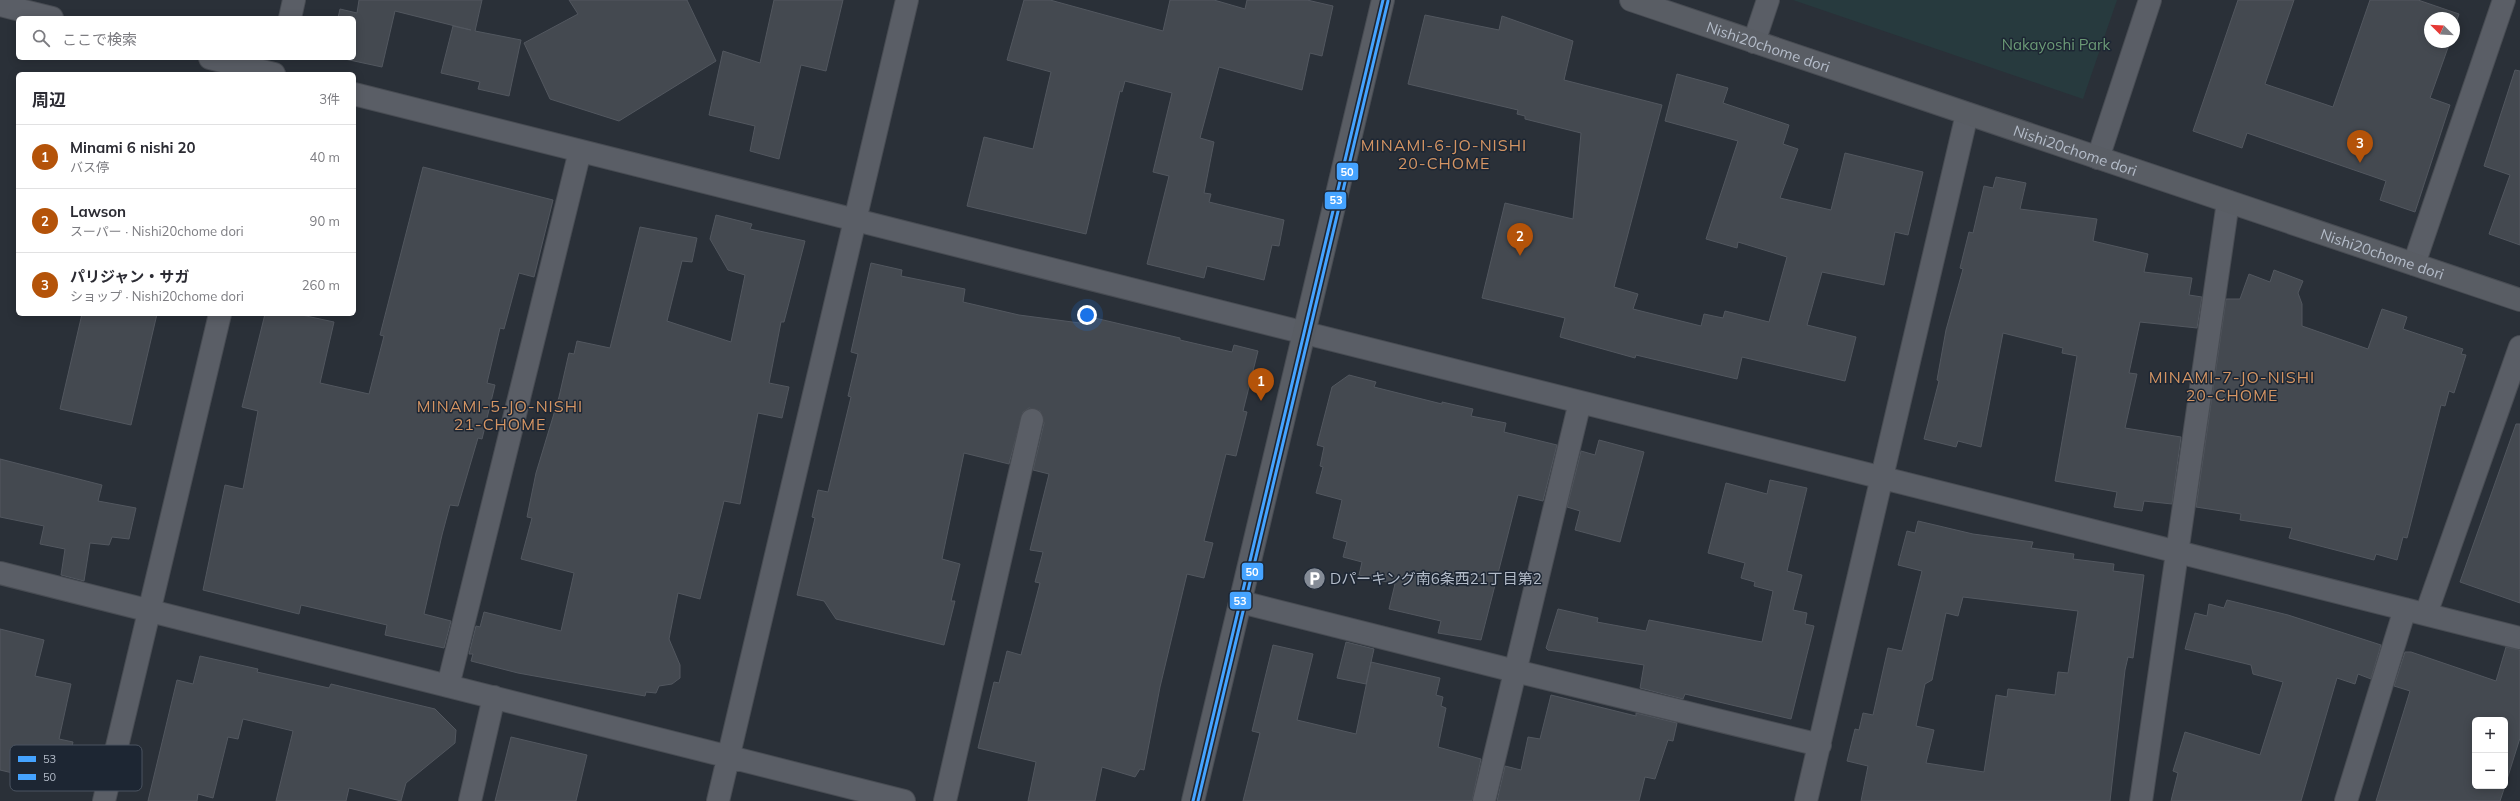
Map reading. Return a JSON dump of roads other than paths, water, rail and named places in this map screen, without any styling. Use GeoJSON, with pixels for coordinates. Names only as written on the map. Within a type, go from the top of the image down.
{"type":"FeatureCollection","features":[{"type":"Feature","properties":{"kind":"street"},"geometry":{"type":"LineString","coordinates":[[290,16],[294,0]]}},
{"type":"Feature","properties":{"kind":"street"},"geometry":{"type":"LineString","coordinates":[[718,801],[908,0]]}},
{"type":"Feature","properties":{"kind":"street"},"geometry":{"type":"LineString","coordinates":[[1193,801],[1383,0]]}},
{"type":"Feature","properties":{"kind":"street","name":"Nishi20chome dori"},"geometry":{"type":"LineString","coordinates":[[1631,0],[2520,300]]}},
{"type":"Feature","properties":{"kind":"street"},"geometry":{"type":"LineString","coordinates":[[1754,42],[1768,0]]}},
{"type":"Feature","properties":{"kind":"street"},"geometry":{"type":"LineString","coordinates":[[2098,158],[2150,0]]}},
{"type":"Feature","properties":{"kind":"street"},"geometry":{"type":"LineString","coordinates":[[2414,264],[2504,0]]}},
{"type":"Feature","properties":{"kind":"street"},"geometry":{"type":"LineString","coordinates":[[0,5],[44,16]]}},
{"type":"Feature","properties":{"kind":"street"},"geometry":{"type":"LineString","coordinates":[[218,60],[267,72]]}},
{"type":"Feature","properties":{"kind":"street"},"geometry":{"type":"LineString","coordinates":[[276,72],[279,60]]}},
{"type":"Feature","properties":{"kind":"street"},"geometry":{"type":"LineString","coordinates":[[356,95],[2520,638]]}},
{"type":"Feature","properties":{"kind":"street"},"geometry":{"type":"LineString","coordinates":[[1806,801],[1883,479],[1967,114]]}},
{"type":"Feature","properties":{"kind":"street"},"geometry":{"type":"LineString","coordinates":[[448,686],[580,151]]}},
{"type":"Feature","properties":{"kind":"street"},"geometry":{"type":"LineString","coordinates":[[2142,801],[2228,202]]}},
{"type":"Feature","properties":{"kind":"street"},"geometry":{"type":"LineString","coordinates":[[117,745],[220,316]]}},
{"type":"Feature","properties":{"kind":"street"},"geometry":{"type":"LineString","coordinates":[[2426,614],[2520,348]]}},
{"type":"Feature","properties":{"kind":"street"},"geometry":{"type":"LineString","coordinates":[[1484,801],[1580,402]]}},
{"type":"Feature","properties":{"kind":"street"},"geometry":{"type":"LineString","coordinates":[[946,801],[1032,420]]}},
{"type":"Feature","properties":{"kind":"street"},"geometry":{"type":"LineString","coordinates":[[0,573],[904,801]]}},
{"type":"Feature","properties":{"kind":"street"},"geometry":{"type":"LineString","coordinates":[[1240,602],[1820,745]]}},
{"type":"Feature","properties":{"kind":"street"},"geometry":{"type":"LineString","coordinates":[[2346,801],[2405,609]]}},
{"type":"Feature","properties":{"kind":"street"},"geometry":{"type":"LineString","coordinates":[[470,801],[494,697]]}},
{"type":"Feature","properties":{"kind":"street"},"geometry":{"type":"LineString","coordinates":[[104,801],[106,791]]}},
{"type":"Feature","properties":{"kind":"place","name":"パリジャン・サガ"},"geometry":{"type":"Point","coordinates":[2360,163]}},
{"type":"Feature","properties":{"kind":"place","name":"Lawson"},"geometry":{"type":"Point","coordinates":[1520,256]}},
{"type":"Feature","properties":{"kind":"place","name":"Minami 6 nishi 20"},"geometry":{"type":"Point","coordinates":[1261,401]}},
{"type":"Feature","properties":{"kind":"place","name":"Dパーキング南6条西21丁目第2"},"geometry":{"type":"Point","coordinates":[1314,578]}},
{"type":"Feature","properties":{"kind":"district","name":"MINAMI-6-JO-NISHI 20-CHOME"},"geometry":{"type":"Point","coordinates":[1444,154]}},
{"type":"Feature","properties":{"kind":"district","name":"MINAMI-7-JO-NISHI 20-CHOME"},"geometry":{"type":"Point","coordinates":[2232,386]}},
{"type":"Feature","properties":{"kind":"district","name":"MINAMI-5-JO-NISHI 21-CHOME"},"geometry":{"type":"Point","coordinates":[500,415]}},
{"type":"Feature","properties":{"kind":"park label","name":"Nakayoshi Park"},"geometry":{"type":"Point","coordinates":[2056,44]}}]}
